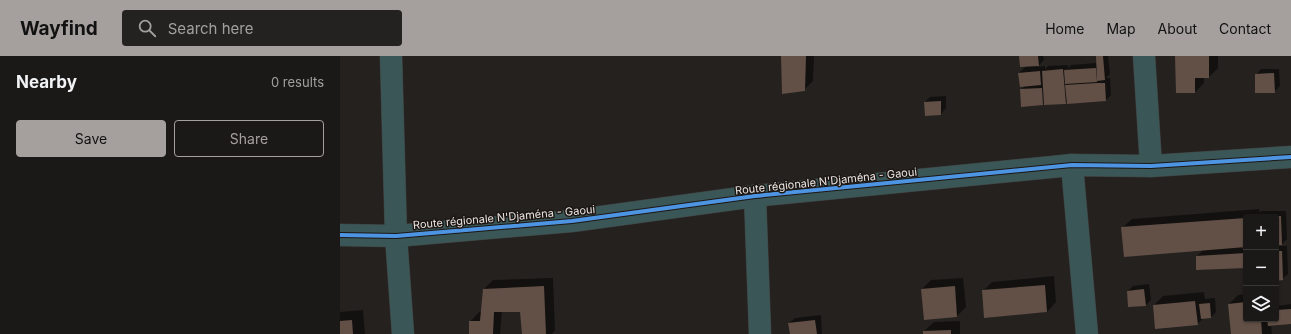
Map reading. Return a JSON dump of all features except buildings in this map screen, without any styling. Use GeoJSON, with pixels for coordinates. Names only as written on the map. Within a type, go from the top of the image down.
{"type":"FeatureCollection","features":[{"type":"Feature","properties":{"kind":"street"},"geometry":{"type":"LineString","coordinates":[[391,56],[396,236],[404,334]]}},
{"type":"Feature","properties":{"kind":"street"},"geometry":{"type":"LineString","coordinates":[[1144,56],[1151,166]]}},
{"type":"Feature","properties":{"kind":"street","name":"Route régionale N'Djaména - Gaoui"},"geometry":{"type":"LineString","coordinates":[[340,235],[396,236],[572,221],[755,196],[1072,165],[1151,166],[1291,157]]}},
{"type":"Feature","properties":{"kind":"street"},"geometry":{"type":"LineString","coordinates":[[1072,165],[1087,334]]}},
{"type":"Feature","properties":{"kind":"street"},"geometry":{"type":"LineString","coordinates":[[755,196],[760,334]]}},
{"type":"Feature","properties":{"kind":"cycle path"},"geometry":{"type":"LineString","coordinates":[[340,235],[396,236],[572,221],[755,196],[1072,165],[1151,166],[1291,157]]}}]}
